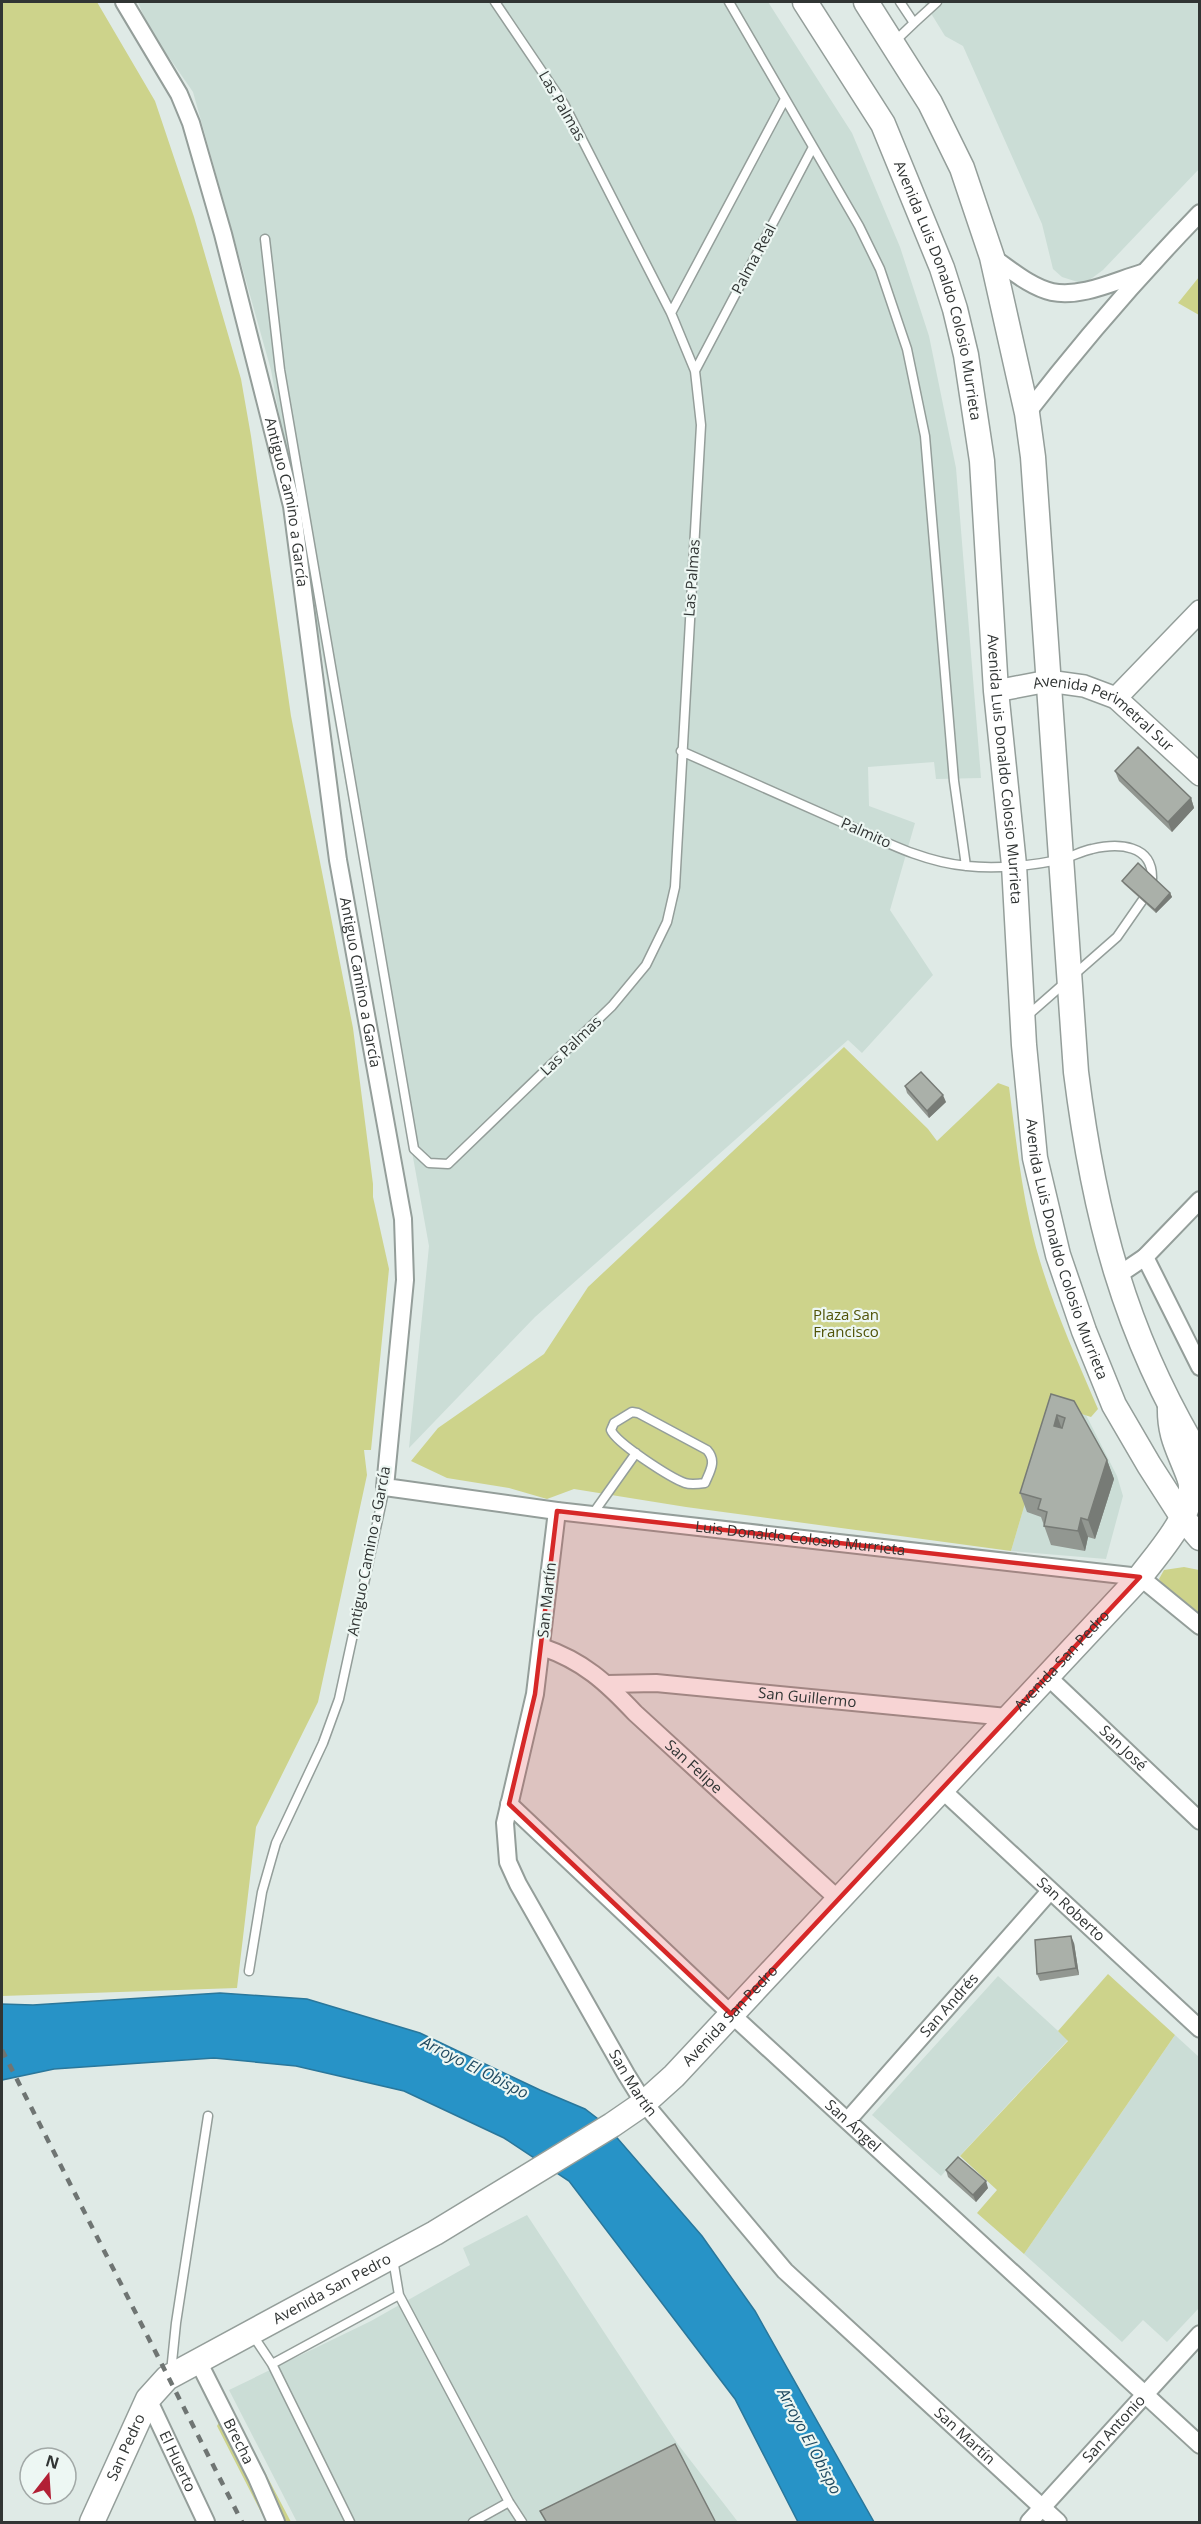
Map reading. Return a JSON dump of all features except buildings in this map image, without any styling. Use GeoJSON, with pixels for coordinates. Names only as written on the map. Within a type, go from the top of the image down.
{"type":"FeatureCollection","features":[{"type":"Feature","properties":{"kind":"main road","name":"Avenida Luis Donaldo Colosio Murrieta"},"geometry":{"type":"LineString","coordinates":[[805,2],[883,124],[939,258],[955,309],[966,355],[982,461],[996,692],[1014,865],[1024,1045],[1035,1158],[1058,1255],[1083,1331],[1114,1405],[1183,1518],[1200,1538]]}},
{"type":"Feature","properties":{"kind":"main road"},"geometry":{"type":"LineString","coordinates":[[866,2],[930,103],[962,168],[992,257],[1027,413],[1033,457],[1076,1072],[1083,1126],[1103,1230],[1135,1330],[1170,1406],[1200,1458]]}},
{"type":"Feature","properties":{"kind":"main road","name":"Avenida San Pedro"},"geometry":{"type":"LineString","coordinates":[[169,2377],[435,2233],[612,2125],[644,2103],[674,2076],[1140,1577],[1183,1518],[1192,1488],[1191,1479],[1172,1439],[1169,1423],[1170,1406]]}},
{"type":"Feature","properties":{"kind":"main road","name":"San Pedro"},"geometry":{"type":"LineString","coordinates":[[92,2523],[148,2399],[169,2377]]}},
{"type":"Feature","properties":{"kind":"street","name":"Antiguo Camino a García"},"geometry":{"type":"LineString","coordinates":[[124,2],[179,94],[191,123],[223,234],[292,507],[338,860],[403,1219],[405,1281],[386,1487]]}},
{"type":"Feature","properties":{"kind":"street"},"geometry":{"type":"LineString","coordinates":[[1027,413],[1079,346],[1200,213]]}},
{"type":"Feature","properties":{"kind":"street"},"geometry":{"type":"LineString","coordinates":[[992,257],[1029,281],[1052,292],[1084,291],[1143,273]]}},
{"type":"Feature","properties":{"kind":"street"},"geometry":{"type":"LineString","coordinates":[[1116,698],[1200,611]]}},
{"type":"Feature","properties":{"kind":"street","name":"Avenida Perimetral Sur"},"geometry":{"type":"LineString","coordinates":[[996,692],[1048,681],[1084,686],[1116,698],[1200,775]]}},
{"type":"Feature","properties":{"kind":"street"},"geometry":{"type":"LineString","coordinates":[[1117,1276],[1145,1257],[1200,1200]]}},
{"type":"Feature","properties":{"kind":"street"},"geometry":{"type":"LineString","coordinates":[[1145,1257],[1200,1367]]}},
{"type":"Feature","properties":{"kind":"street","name":"Luis Donaldo Colosio Murrieta"},"geometry":{"type":"LineString","coordinates":[[386,1487],[556,1511],[1140,1577]]}},
{"type":"Feature","properties":{"kind":"street","name":"San Martín"},"geometry":{"type":"LineString","coordinates":[[556,1511],[535,1694],[509,1804],[505,1833],[508,1862],[602,2033],[644,2103],[785,2271],[1058,2523]]}},
{"type":"Feature","properties":{"kind":"street"},"geometry":{"type":"LineString","coordinates":[[1140,1577],[1200,1626]]}},
{"type":"Feature","properties":{"kind":"street","name":"San Felipe"},"geometry":{"type":"LineString","coordinates":[[542,1647],[568,1656],[607,1684],[635,1713],[838,1899]]}},
{"type":"Feature","properties":{"kind":"street","name":"San José"},"geometry":{"type":"LineString","coordinates":[[1047,1677],[1200,1821]]}},
{"type":"Feature","properties":{"kind":"street","name":"San Guillermo"},"geometry":{"type":"LineString","coordinates":[[607,1684],[656,1683],[1007,1717]]}},
{"type":"Feature","properties":{"kind":"street","name":"San Roberto"},"geometry":{"type":"LineString","coordinates":[[941,1789],[1200,2029]]}},
{"type":"Feature","properties":{"kind":"street","name":"San Ángel"},"geometry":{"type":"LineString","coordinates":[[509,1804],[731,2014],[1200,2445]]}},
{"type":"Feature","properties":{"kind":"street","name":"San Andrés"},"geometry":{"type":"LineString","coordinates":[[848,2120],[1050,1891]]}},
{"type":"Feature","properties":{"kind":"street","name":"San Antonio"},"geometry":{"type":"LineString","coordinates":[[1029,2523],[1041,2507],[1200,2334]]}},
{"type":"Feature","properties":{"kind":"street","name":"Brecha"},"geometry":{"type":"LineString","coordinates":[[198,2361],[257,2478],[276,2523]]}},
{"type":"Feature","properties":{"kind":"street","name":"El Huerto"},"geometry":{"type":"LineString","coordinates":[[148,2399],[206,2523]]}},
{"type":"Feature","properties":{"kind":"lane","name":"Las Palmas"},"geometry":{"type":"LineString","coordinates":[[265,239],[280,370],[414,1149],[429,1163],[448,1164],[612,1006],[646,965],[666,922],[675,887],[701,425],[695,372],[671,313],[564,104],[495,2]]}},
{"type":"Feature","properties":{"kind":"lane"},"geometry":{"type":"LineString","coordinates":[[729,2],[860,226],[880,269],[909,360],[925,436],[954,781],[966,866]]}},
{"type":"Feature","properties":{"kind":"lane"},"geometry":{"type":"LineString","coordinates":[[900,2],[914,23]]}},
{"type":"Feature","properties":{"kind":"lane"},"geometry":{"type":"LineString","coordinates":[[893,44],[938,2]]}},
{"type":"Feature","properties":{"kind":"lane"},"geometry":{"type":"LineString","coordinates":[[671,313],[785,99]]}},
{"type":"Feature","properties":{"kind":"lane","name":"Palma Real"},"geometry":{"type":"LineString","coordinates":[[695,372],[813,147]]}},
{"type":"Feature","properties":{"kind":"lane","name":"Palmito"},"geometry":{"type":"LineString","coordinates":[[681,751],[914,855],[966,866],[1014,865],[1062,859],[1089,849],[1119,846],[1136,849],[1151,862],[1152,879]]}},
{"type":"Feature","properties":{"kind":"lane"},"geometry":{"type":"LineString","coordinates":[[1024,1019],[1117,937],[1142,901]]}},
{"type":"Feature","properties":{"kind":"lane"},"geometry":{"type":"LineString","coordinates":[[632,1412],[638,1413],[707,1450],[712,1455],[712,1466],[705,1483],[686,1483],[636,1453],[613,1436],[611,1430],[614,1423],[632,1412]]}},
{"type":"Feature","properties":{"kind":"lane"},"geometry":{"type":"LineString","coordinates":[[592,1515],[636,1453]]}},
{"type":"Feature","properties":{"kind":"lane","name":"Antiguo Camino a García"},"geometry":{"type":"LineString","coordinates":[[249,1971],[262,1892],[276,1843],[323,1743],[339,1699],[386,1487]]}},
{"type":"Feature","properties":{"kind":"lane"},"geometry":{"type":"LineString","coordinates":[[169,2377],[208,2116]]}},
{"type":"Feature","properties":{"kind":"lane"},"geometry":{"type":"LineString","coordinates":[[393,2256],[399,2295],[522,2523]]}},
{"type":"Feature","properties":{"kind":"lane"},"geometry":{"type":"LineString","coordinates":[[272,2364],[399,2295]]}},
{"type":"Feature","properties":{"kind":"lane"},"geometry":{"type":"LineString","coordinates":[[251,2332],[272,2364],[350,2523]]}},
{"type":"Feature","properties":{"kind":"lane"},"geometry":{"type":"LineString","coordinates":[[473,2523],[509,2502]]}},
{"type":"Feature","properties":{"kind":"highlighted area"},"geometry":{"type":"Polygon","coordinates":[[[557,1511],[1140,1577],[731,2014],[509,1804],[535,1694],[557,1511]]]}},
{"type":"Feature","properties":{"kind":"shaded area"},"geometry":{"type":"Polygon","coordinates":[[[138,2],[768,2],[852,133],[900,247],[929,336],[956,468],[981,778],[936,779],[934,762],[868,767],[869,806],[915,823],[890,910],[933,975],[862,1053],[848,1040],[535,1317],[409,1448],[429,1246],[271,370],[193,92],[148,27],[138,2]]]}},
{"type":"Feature","properties":{"kind":"shaded area"},"geometry":{"type":"Polygon","coordinates":[[[924,2],[1199,2],[1199,169],[1103,270],[1084,284],[1062,277],[1053,269],[1042,224],[963,46],[945,36],[924,2]]]}},
{"type":"Feature","properties":{"kind":"shaded area"},"geometry":{"type":"Polygon","coordinates":[[[1054,1404],[1086,1415],[1117,1476],[1123,1496],[1106,1559],[1011,1551],[1054,1404]]]}},
{"type":"Feature","properties":{"kind":"shaded area"},"geometry":{"type":"Polygon","coordinates":[[[998,1976],[1068,2040],[941,2176],[872,2115],[998,1976]]]}},
{"type":"Feature","properties":{"kind":"shaded area"},"geometry":{"type":"Polygon","coordinates":[[[1175,2035],[1199,2057],[1199,2308],[1167,2342],[1143,2320],[1122,2342],[1024,2254],[1175,2035]]]}},
{"type":"Feature","properties":{"kind":"shaded area"},"geometry":{"type":"Polygon","coordinates":[[[527,2215],[677,2443],[738,2522],[297,2522],[229,2390],[371,2321],[470,2265],[463,2248],[527,2215]]]}},
{"type":"Feature","properties":{"kind":"green space"},"geometry":{"type":"Polygon","coordinates":[[[2,2],[97,2],[155,101],[194,217],[241,379],[291,716],[353,1028],[373,1197],[389,1269],[371,1450],[364,1450],[367,1475],[318,1702],[256,1827],[237,1988],[2,1996],[2,2]]]}},
{"type":"Feature","properties":{"kind":"green space"},"geometry":{"type":"Polygon","coordinates":[[[1199,277],[1199,315],[1178,303],[1199,277]]]}},
{"type":"Feature","properties":{"kind":"green space","name":"Plaza San Francisco"},"geometry":{"type":"Polygon","coordinates":[[[844,1047],[928,1129],[937,1141],[998,1083],[1009,1087],[1023,1189],[1036,1247],[1060,1317],[1098,1409],[1091,1417],[1054,1405],[1011,1551],[686,1507],[574,1489],[547,1499],[509,1488],[447,1478],[411,1461],[438,1428],[544,1354],[588,1287],[844,1047]]]}},
{"type":"Feature","properties":{"kind":"green space"},"geometry":{"type":"Polygon","coordinates":[[[1184,1567],[1199,1570],[1199,1617],[1167,1591],[1159,1579],[1164,1570],[1184,1567]]]}},
{"type":"Feature","properties":{"kind":"green space"},"geometry":{"type":"Polygon","coordinates":[[[1108,1974],[1175,2035],[1024,2254],[977,2213],[997,2190],[960,2156],[1068,2041],[1058,2031],[1108,1974]]]}},
{"type":"Feature","properties":{"kind":"green space"},"geometry":{"type":"Polygon","coordinates":[[[229,2404],[291,2522],[266,2522],[217,2426],[229,2404]]]}},
{"type":"Feature","properties":{"kind":"water","name":"Arroyo El Obispo"},"geometry":{"type":"Polygon","coordinates":[[[220,1993],[307,1999],[420,2033],[585,2109],[606,2125],[702,2236],[755,2311],[874,2522],[798,2522],[735,2399],[569,2181],[504,2138],[404,2091],[296,2066],[214,2058],[54,2069],[2,2080],[2,2004],[33,2005],[220,1993]]]}},
{"type":"Feature","properties":{"kind":"railway"},"geometry":{"type":"LineString","coordinates":[[2,2050],[242,2522]]}}]}
